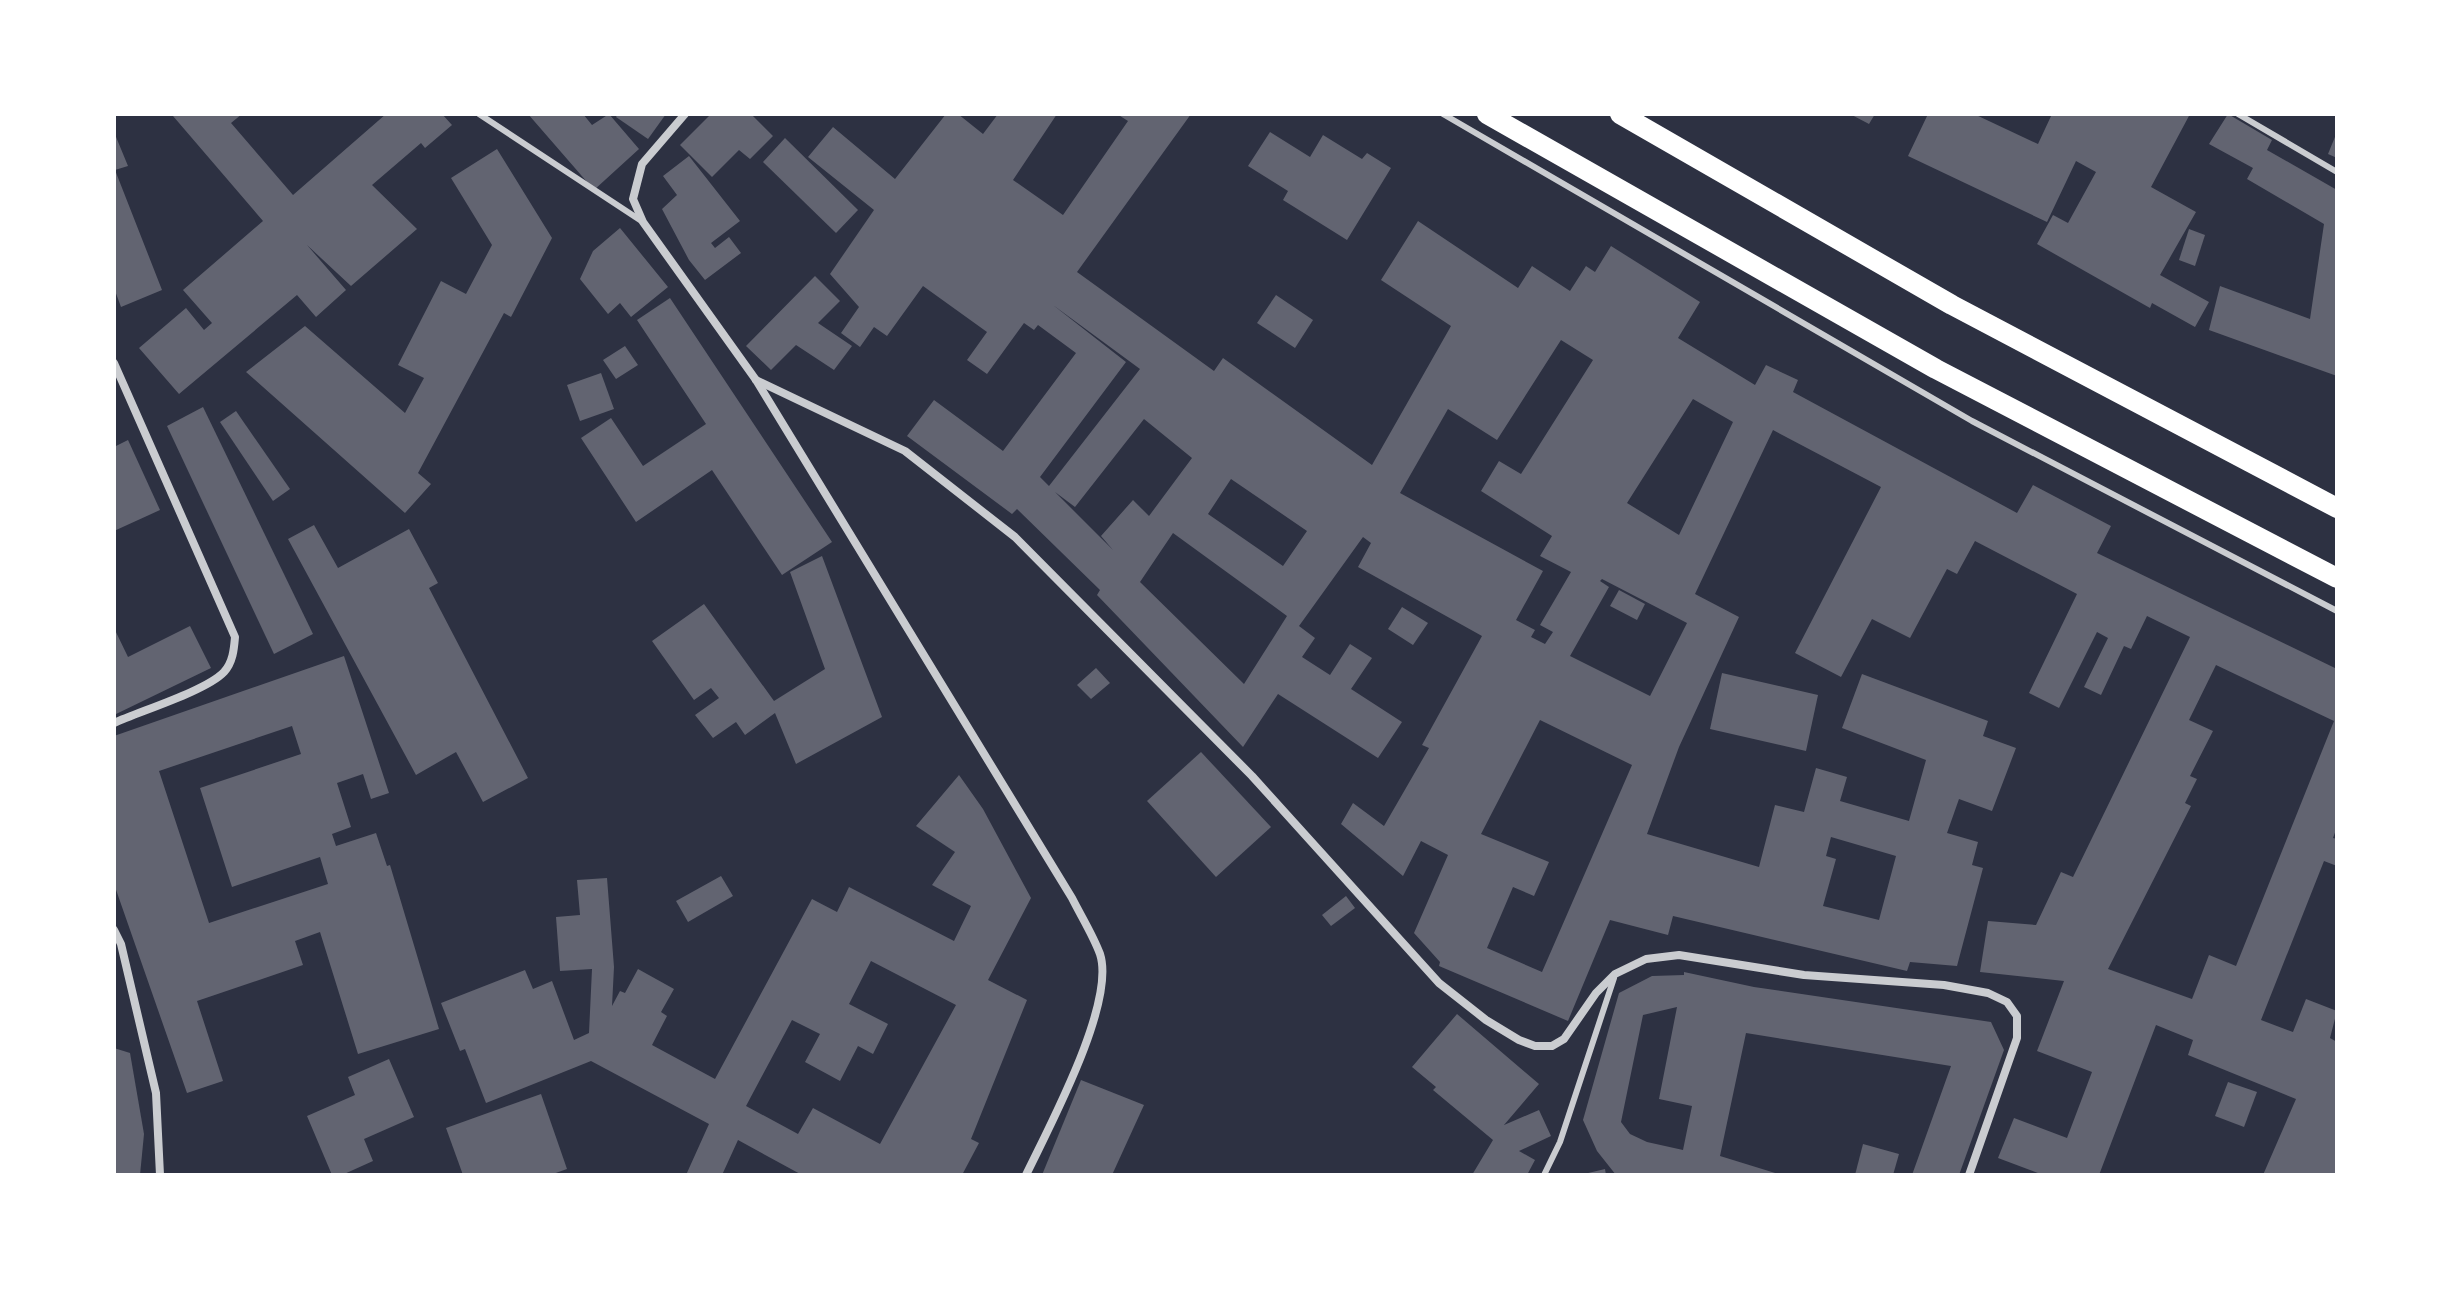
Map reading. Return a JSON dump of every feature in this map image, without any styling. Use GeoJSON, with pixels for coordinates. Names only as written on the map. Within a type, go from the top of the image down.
{"type":"FeatureCollection","features":[{"type":"Feature","properties":{"kind":"main road"},"geometry":{"type":"LineString","coordinates":[[1487,114],[1936,369],[2337,578]]}},
{"type":"Feature","properties":{"kind":"main road"},"geometry":{"type":"LineString","coordinates":[[1620,114],[1952,305],[2337,508]]}},
{"type":"Feature","properties":{"kind":"street"},"geometry":{"type":"LineString","coordinates":[[685,114],[642,164],[633,199],[643,222],[756,380],[1072,898],[1101,956],[1100,1002],[1062,1098],[1026,1175]]}},
{"type":"Feature","properties":{"kind":"street"},"geometry":{"type":"LineString","coordinates":[[114,363],[235,637],[234,651],[223,673],[204,686],[114,723]]}},
{"type":"Feature","properties":{"kind":"street"},"geometry":{"type":"LineString","coordinates":[[756,380],[905,451],[1015,537],[1252,776],[1439,983],[1486,1020],[1519,1040],[1535,1046],[1552,1046],[1564,1039],[1596,993],[1615,974],[1646,959],[1679,955],[1804,975],[1944,985],[1988,993],[2007,1002],[2017,1016],[2017,1038],[1969,1175]]}},
{"type":"Feature","properties":{"kind":"street"},"geometry":{"type":"LineString","coordinates":[[114,930],[121,944],[156,1093],[160,1175]]}},
{"type":"Feature","properties":{"kind":"lane"},"geometry":{"type":"LineString","coordinates":[[479,114],[643,222]]}},
{"type":"Feature","properties":{"kind":"lane"},"geometry":{"type":"LineString","coordinates":[[1443,114],[1972,421],[2337,611]]}},
{"type":"Feature","properties":{"kind":"lane"},"geometry":{"type":"LineString","coordinates":[[2238,114],[2337,172]]}},
{"type":"Feature","properties":{"kind":"lane"},"geometry":{"type":"LineString","coordinates":[[1544,1175],[1560,1142],[1615,974]]}},
{"type":"Feature","properties":{"kind":"building"},"geometry":{"type":"Polygon","coordinates":[[[242,114],[231,123],[293,195],[386,114],[442,114],[452,125],[425,148],[421,143],[372,185],[417,229],[351,286],[307,245],[346,290],[316,317],[297,295],[179,394],[139,348],[186,308],[204,330],[212,323],[183,290],[263,221],[173,116],[242,114]]]}},
{"type":"Feature","properties":{"kind":"building"},"geometry":{"type":"Polygon","coordinates":[[[528,114],[583,114],[592,125],[609,114],[639,149],[594,190],[528,114]]]}},
{"type":"Feature","properties":{"kind":"building"},"geometry":{"type":"Polygon","coordinates":[[[618,114],[666,114],[648,139],[616,117],[618,114]]]}},
{"type":"Feature","properties":{"kind":"building"},"geometry":{"type":"Polygon","coordinates":[[[711,114],[751,114],[773,136],[750,159],[739,150],[712,177],[680,145],[711,114]]]}},
{"type":"Feature","properties":{"kind":"building"},"geometry":{"type":"Polygon","coordinates":[[[946,114],[958,114],[983,134],[998,114],[1057,114],[1013,180],[1063,215],[1128,121],[1117,114],[1191,114],[1077,272],[1214,371],[1223,358],[1372,465],[1451,326],[1381,280],[1418,221],[1518,288],[1532,266],[1570,291],[1586,266],[1595,272],[1611,246],[1700,302],[1678,338],[1755,385],[1766,365],[1798,380],[1793,392],[2017,513],[2033,485],[2111,526],[2097,553],[2337,669],[2337,827],[2333,838],[2337,839],[2337,866],[2324,861],[2261,1020],[2293,1032],[2306,999],[2337,1011],[2330,1038],[2337,1042],[2337,1175],[2263,1175],[2296,1099],[2188,1055],[2193,1040],[2156,1025],[2099,1175],[2043,1175],[1998,1158],[2014,1118],[2067,1138],[2092,1072],[2037,1051],[2064,981],[1980,972],[1988,921],[2036,925],[2061,872],[2073,877],[2190,637],[2147,616],[2131,649],[2124,646],[2101,695],[2084,687],[2108,638],[2097,632],[2059,708],[2029,693],[2077,594],[1975,541],[1957,574],[1947,569],[1910,638],[1872,619],[1841,677],[1795,653],[1881,487],[1773,430],[1695,594],[1739,617],[1679,747],[1647,834],[1759,867],[1775,805],[1804,812],[1816,768],[1847,777],[1840,801],[1909,821],[1926,760],[1842,728],[1862,674],[1988,721],[1983,736],[2016,748],[1992,811],[1959,799],[1947,833],[1978,842],[1972,865],[1983,868],[1957,966],[1910,962],[1907,971],[1673,916],[1668,935],[1610,920],[1568,1021],[1439,966],[1440,962],[1414,933],[1448,855],[1421,841],[1403,876],[1341,824],[1353,803],[1384,826],[1429,748],[1422,745],[1482,636],[1358,567],[1371,543],[1363,537],[1299,626],[1315,638],[1302,657],[1330,675],[1350,644],[1372,658],[1351,689],[1402,722],[1378,758],[1278,694],[1243,747],[1097,595],[1100,590],[1017,509],[1012,514],[907,436],[934,400],[1003,451],[1076,353],[1038,325],[1034,330],[1024,323],[987,374],[967,360],[987,332],[923,286],[887,336],[874,327],[860,347],[841,333],[859,307],[830,274],[874,210],[808,157],[833,127],[895,179],[946,114]],[[1053,305],[1126,362],[1040,477],[1049,486],[1140,369],[1053,305]],[[1561,340],[1497,440],[1448,409],[1400,493],[1543,571],[1516,620],[1535,630],[1531,637],[1545,644],[1553,632],[1540,625],[1571,572],[1540,556],[1552,536],[1481,491],[1499,461],[1521,474],[1593,360],[1561,340]],[[1693,399],[1627,503],[1679,535],[1733,422],[1693,399]],[[1144,419],[1075,507],[1055,492],[1113,550],[1101,536],[1133,500],[1149,516],[1192,458],[1144,419]],[[1231,479],[1208,514],[1283,566],[1307,531],[1231,479]],[[1173,533],[1140,582],[1244,684],[1287,616],[1173,533]],[[1602,579],[1600,581],[1609,587],[1570,656],[1650,696],[1687,623],[1602,579]],[[2216,665],[2189,720],[2213,731],[2190,776],[2197,779],[2185,803],[2191,806],[2108,969],[2192,999],[2209,955],[2236,966],[2334,721],[2216,665]],[[1540,720],[1481,834],[1549,862],[1534,896],[1513,887],[1487,948],[1542,972],[1632,765],[1540,720]],[[1831,837],[1826,856],[1836,859],[1823,906],[1879,920],[1896,856],[1831,837]]]}},
{"type":"Feature","properties":{"kind":"building"},"geometry":{"type":"Polygon","coordinates":[[[1850,114],[1875,114],[1869,124],[1850,114]]]}},
{"type":"Feature","properties":{"kind":"building"},"geometry":{"type":"Polygon","coordinates":[[[1928,114],[1974,114],[2038,144],[2052,114],[2190,114],[2151,187],[2196,212],[2160,275],[2209,302],[2195,327],[2152,303],[2150,308],[2037,244],[2053,215],[2068,223],[2096,172],[2076,161],[2047,222],[1908,156],[1928,114]]]}},
{"type":"Feature","properties":{"kind":"building"},"geometry":{"type":"Polygon","coordinates":[[[2228,114],[2272,140],[2267,150],[2337,190],[2337,376],[2209,330],[2220,286],[2310,319],[2324,224],[2247,179],[2253,168],[2209,144],[2228,114]]]}},
{"type":"Feature","properties":{"kind":"building"},"geometry":{"type":"Polygon","coordinates":[[[114,132],[128,166],[115,170],[162,290],[121,307],[114,288],[114,132]]]}},
{"type":"Feature","properties":{"kind":"building"},"geometry":{"type":"Polygon","coordinates":[[[1270,132],[1310,157],[1323,135],[1362,159],[1367,153],[1391,168],[1347,240],[1283,200],[1288,191],[1248,166],[1270,132]]]}},
{"type":"Feature","properties":{"kind":"building"},"geometry":{"type":"Polygon","coordinates":[[[2337,132],[2337,158],[2328,154],[2337,132]]]}},
{"type":"Feature","properties":{"kind":"building"},"geometry":{"type":"Polygon","coordinates":[[[785,138],[858,210],[836,233],[763,162],[785,138]]]}},
{"type":"Feature","properties":{"kind":"building"},"geometry":{"type":"Polygon","coordinates":[[[497,149],[552,238],[511,317],[504,313],[418,473],[431,484],[405,513],[246,372],[305,326],[405,413],[424,378],[398,365],[441,281],[466,294],[492,245],[451,178],[497,149]]]}},
{"type":"Feature","properties":{"kind":"building"},"geometry":{"type":"Polygon","coordinates":[[[689,156],[740,221],[711,243],[715,248],[729,237],[741,253],[705,280],[689,260],[662,209],[677,195],[663,176],[689,156]]]}},
{"type":"Feature","properties":{"kind":"building"},"geometry":{"type":"Polygon","coordinates":[[[620,228],[668,287],[631,317],[620,303],[608,314],[580,279],[593,251],[620,228]]]}},
{"type":"Feature","properties":{"kind":"building"},"geometry":{"type":"Polygon","coordinates":[[[2189,229],[2205,235],[2195,266],[2179,260],[2189,229]]]}},
{"type":"Feature","properties":{"kind":"building"},"geometry":{"type":"Polygon","coordinates":[[[815,276],[840,301],[818,323],[852,346],[834,370],[796,345],[771,370],[746,346],[815,276]]]}},
{"type":"Feature","properties":{"kind":"building"},"geometry":{"type":"Polygon","coordinates":[[[1276,295],[1313,320],[1295,348],[1257,323],[1276,295]]]}},
{"type":"Feature","properties":{"kind":"building"},"geometry":{"type":"Polygon","coordinates":[[[670,298],[832,542],[782,575],[712,470],[636,522],[581,438],[611,418],[643,466],[706,424],[637,320],[670,298]]]}},
{"type":"Feature","properties":{"kind":"building"},"geometry":{"type":"Polygon","coordinates":[[[625,346],[638,365],[616,379],[603,360],[625,346]]]}},
{"type":"Feature","properties":{"kind":"building"},"geometry":{"type":"Polygon","coordinates":[[[601,373],[614,409],[580,421],[567,385],[601,373]]]}},
{"type":"Feature","properties":{"kind":"building"},"geometry":{"type":"Polygon","coordinates":[[[203,407],[313,634],[274,654],[167,426],[203,407]]]}},
{"type":"Feature","properties":{"kind":"building"},"geometry":{"type":"Polygon","coordinates":[[[236,411],[290,489],[273,501],[220,422],[236,411]]]}},
{"type":"Feature","properties":{"kind":"building"},"geometry":{"type":"Polygon","coordinates":[[[128,440],[160,510],[114,531],[114,447],[128,440]]]}},
{"type":"Feature","properties":{"kind":"building"},"geometry":{"type":"Polygon","coordinates":[[[314,525],[338,568],[409,529],[438,583],[429,588],[528,778],[483,802],[456,752],[416,775],[288,539],[314,525]]]}},
{"type":"Feature","properties":{"kind":"building"},"geometry":{"type":"Polygon","coordinates":[[[822,556],[882,717],[796,764],[775,713],[745,735],[736,722],[713,738],[695,715],[719,698],[711,688],[694,700],[652,641],[704,604],[774,701],[825,669],[790,572],[822,556]]]}},
{"type":"Feature","properties":{"kind":"building"},"geometry":{"type":"Polygon","coordinates":[[[1619,590],[1645,604],[1637,620],[1610,606],[1619,590]]]}},
{"type":"Feature","properties":{"kind":"building"},"geometry":{"type":"Polygon","coordinates":[[[1402,607],[1428,623],[1413,645],[1388,629],[1402,607]]]}},
{"type":"Feature","properties":{"kind":"building"},"geometry":{"type":"Polygon","coordinates":[[[190,626],[211,668],[114,715],[114,628],[128,657],[190,626]]]}},
{"type":"Feature","properties":{"kind":"building"},"geometry":{"type":"Polygon","coordinates":[[[344,656],[389,793],[371,799],[363,774],[337,783],[351,827],[332,834],[336,846],[376,833],[387,866],[390,865],[439,1029],[358,1054],[320,932],[295,941],[303,965],[197,1001],[223,1081],[187,1093],[114,884],[114,736],[344,656]],[[292,726],[159,771],[209,923],[328,884],[320,857],[232,887],[200,788],[301,754],[292,726]]]}},
{"type":"Feature","properties":{"kind":"building"},"geometry":{"type":"Polygon","coordinates":[[[1096,668],[1110,683],[1091,699],[1077,685],[1096,668]]]}},
{"type":"Feature","properties":{"kind":"building"},"geometry":{"type":"Polygon","coordinates":[[[1722,673],[1818,695],[1806,751],[1710,729],[1722,673]]]}},
{"type":"Feature","properties":{"kind":"building"},"geometry":{"type":"Polygon","coordinates":[[[1201,752],[1271,827],[1216,877],[1147,801],[1201,752]]]}},
{"type":"Feature","properties":{"kind":"building"},"geometry":{"type":"Polygon","coordinates":[[[959,775],[983,809],[1031,898],[988,980],[1027,1000],[971,1139],[979,1143],[962,1175],[802,1175],[738,1140],[722,1175],[686,1175],[709,1124],[591,1061],[486,1103],[465,1049],[460,1051],[441,1003],[525,970],[533,989],[552,981],[574,1040],[589,1033],[592,969],[560,971],[556,917],[580,915],[577,880],[607,878],[614,967],[612,1006],[620,991],[625,993],[638,969],[674,989],[661,1012],[667,1016],[652,1045],[715,1079],[812,899],[837,912],[849,887],[954,941],[971,906],[932,885],[955,852],[916,826],[959,775]],[[871,961],[849,1004],[888,1024],[873,1054],[858,1046],[840,1081],[805,1062],[820,1034],[792,1020],[746,1106],[798,1134],[813,1108],[880,1144],[956,1005],[871,961]]]}},
{"type":"Feature","properties":{"kind":"building"},"geometry":{"type":"Polygon","coordinates":[[[721,876],[733,896],[688,922],[676,901],[721,876]]]}},
{"type":"Feature","properties":{"kind":"building"},"geometry":{"type":"Polygon","coordinates":[[[1346,896],[1355,908],[1331,926],[1322,915],[1346,896]]]}},
{"type":"Feature","properties":{"kind":"building"},"geometry":{"type":"Polygon","coordinates":[[[1684,972],[1754,987],[1991,1022],[2004,1050],[1959,1175],[1912,1175],[1951,1066],[1746,1033],[1720,1156],[1782,1175],[1616,1175],[1597,1151],[1583,1120],[1619,993],[1652,976],[1684,975],[1684,972]],[[1677,1007],[1643,1015],[1621,1122],[1630,1134],[1647,1142],[1683,1150],[1692,1106],[1659,1099],[1677,1007]]]}},
{"type":"Feature","properties":{"kind":"building"},"geometry":{"type":"Polygon","coordinates":[[[1457,1014],[1539,1084],[1504,1125],[1539,1110],[1551,1136],[1519,1151],[1535,1160],[1527,1175],[1472,1175],[1493,1140],[1433,1090],[1436,1087],[1412,1067],[1457,1014]]]}},
{"type":"Feature","properties":{"kind":"building"},"geometry":{"type":"Polygon","coordinates":[[[114,1048],[130,1053],[144,1134],[140,1175],[114,1175],[114,1048]]]}},
{"type":"Feature","properties":{"kind":"building"},"geometry":{"type":"Polygon","coordinates":[[[389,1059],[414,1117],[364,1139],[373,1161],[342,1175],[332,1175],[307,1116],[355,1095],[348,1077],[389,1059]]]}},
{"type":"Feature","properties":{"kind":"building"},"geometry":{"type":"Polygon","coordinates":[[[1081,1080],[1144,1105],[1112,1175],[1042,1175],[1081,1080]]]}},
{"type":"Feature","properties":{"kind":"building"},"geometry":{"type":"Polygon","coordinates":[[[2228,1082],[2257,1092],[2244,1127],[2215,1116],[2228,1082]]]}},
{"type":"Feature","properties":{"kind":"building"},"geometry":{"type":"Polygon","coordinates":[[[541,1094],[567,1169],[550,1175],[463,1175],[446,1128],[541,1094]]]}},
{"type":"Feature","properties":{"kind":"building"},"geometry":{"type":"Polygon","coordinates":[[[1863,1144],[1899,1154],[1893,1175],[1855,1175],[1863,1144]]]}},
{"type":"Feature","properties":{"kind":"building"},"geometry":{"type":"Polygon","coordinates":[[[1605,1169],[1606,1175],[1584,1175],[1584,1174],[1605,1169]]]}}]}
